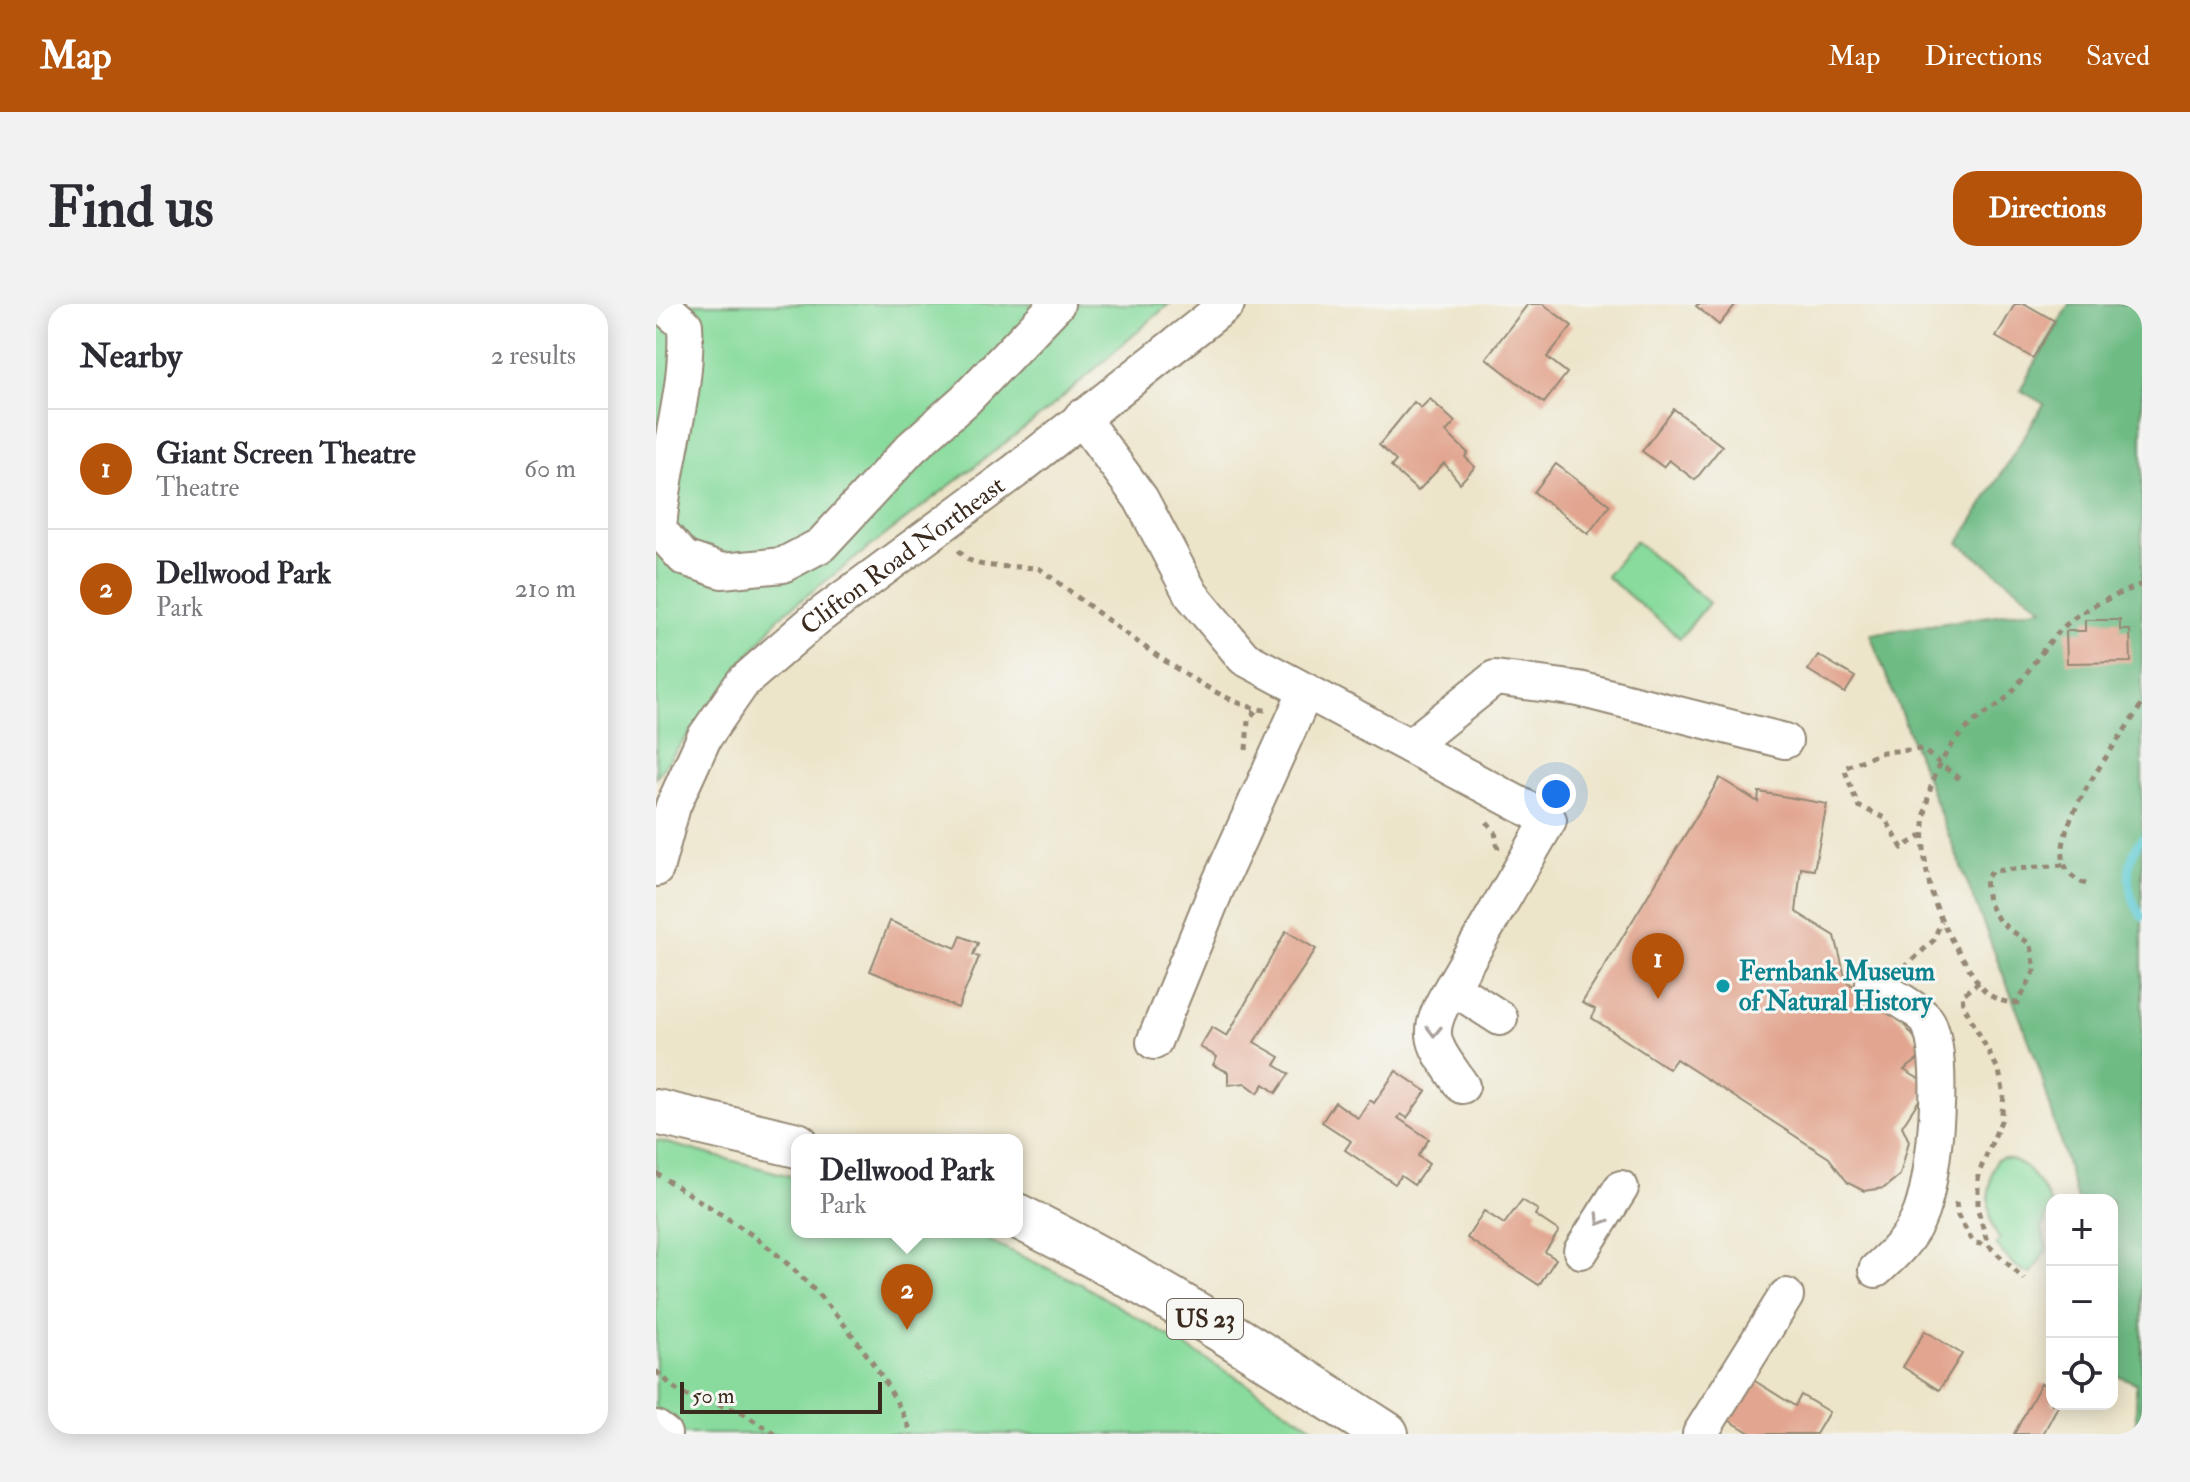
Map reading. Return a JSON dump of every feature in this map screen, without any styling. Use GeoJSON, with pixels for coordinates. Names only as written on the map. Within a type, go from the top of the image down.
{"type":"FeatureCollection","features":[{"type":"Feature","properties":{"kind":"highway"},"geometry":{"type":"LineString","coordinates":[[656,1112],[791,1144]]}},
{"type":"Feature","properties":{"kind":"highway","name":"US 23"},"geometry":{"type":"LineString","coordinates":[[1023,1219],[1097,1255],[1241,1341],[1386,1434]]}},
{"type":"Feature","properties":{"kind":"street"},"geometry":{"type":"LineString","coordinates":[[661,304],[685,325],[687,363],[661,483],[659,530],[684,558],[722,571],[783,565],[821,545],[911,448],[965,400],[1057,304]]}},
{"type":"Feature","properties":{"kind":"street","name":"Clifton Road Northeast"},"geometry":{"type":"LineString","coordinates":[[657,858],[673,806],[704,738],[743,682],[818,617],[1014,472],[1227,304]]}},
{"type":"Feature","properties":{"kind":"street"},"geometry":{"type":"LineString","coordinates":[[1081,417],[1141,499],[1191,594],[1244,658],[1549,820],[1434,1016],[1434,1044],[1462,1086]]}},
{"type":"Feature","properties":{"kind":"street"},"geometry":{"type":"LineString","coordinates":[[1410,746],[1495,678],[1579,689],[1785,741]]}},
{"type":"Feature","properties":{"kind":"street"},"geometry":{"type":"LineString","coordinates":[[1154,1042],[1216,890],[1306,691]]}},
{"type":"Feature","properties":{"kind":"street"},"geometry":{"type":"LineString","coordinates":[[1873,983],[1927,1019],[1934,1041],[1937,1098],[1930,1181],[1920,1214],[1902,1247],[1876,1270]]}},
{"type":"Feature","properties":{"kind":"street"},"geometry":{"type":"LineString","coordinates":[[1452,987],[1500,1018]]}},
{"type":"Feature","properties":{"kind":"street"},"geometry":{"type":"LineString","coordinates":[[1581,1251],[1621,1188]]}},
{"type":"Feature","properties":{"kind":"street"},"geometry":{"type":"LineString","coordinates":[[1700,1434],[1786,1296]]}},
{"type":"Feature","properties":{"kind":"street"},"geometry":{"type":"LineString","coordinates":[[656,1428],[664,1434]]}},
{"type":"Feature","properties":{"kind":"path"},"geometry":{"type":"LineString","coordinates":[[2063,865],[1992,871],[1985,880],[1988,902],[1999,921],[2031,945],[2035,970],[2018,1003],[2000,1003],[1988,995],[1979,982],[1932,900],[1923,835],[1934,777],[1966,728],[2007,698],[2054,636],[2080,613],[2142,584]]}},
{"type":"Feature","properties":{"kind":"path"},"geometry":{"type":"LineString","coordinates":[[2086,884],[2073,879],[2063,865],[2067,827],[2085,785],[2116,747],[2142,703]]}},
{"type":"Feature","properties":{"kind":"path"},"geometry":{"type":"LineString","coordinates":[[1923,835],[1902,848],[1885,818],[1858,806],[1844,768],[1883,752],[1922,749],[1963,782]]}},
{"type":"Feature","properties":{"kind":"path"},"geometry":{"type":"LineString","coordinates":[[1873,983],[1916,961],[1934,940],[1941,920]]}},
{"type":"Feature","properties":{"kind":"path"},"geometry":{"type":"LineString","coordinates":[[1979,982],[1962,995],[1963,1004],[1988,1046],[2004,1095],[2001,1121],[1978,1175],[1978,1210],[1988,1245],[2024,1279]]}},
{"type":"Feature","properties":{"kind":"path"},"geometry":{"type":"LineString","coordinates":[[656,1173],[760,1241],[795,1271],[843,1326],[889,1390],[912,1434]]}},
{"type":"Feature","properties":{"kind":"path"},"geometry":{"type":"LineString","coordinates":[[656,1371],[681,1394],[739,1411],[775,1434]]}},
{"type":"Feature","properties":{"kind":"green space"},"geometry":{"type":"Polygon","coordinates":[[[656,304],[1169,304],[1049,409],[779,617],[656,777],[656,304]]]}},
{"type":"Feature","properties":{"kind":"green space"},"geometry":{"type":"Polygon","coordinates":[[[2069,304],[2142,304],[2142,1434],[2136,1434],[2136,1383],[2118,1376],[2118,1194],[2075,1194],[2037,1061],[1870,634],[2043,608],[1959,543],[2044,404],[2020,390],[2069,304]]]}},
{"type":"Feature","properties":{"kind":"green space"},"geometry":{"type":"Polygon","coordinates":[[[1635,541],[1709,603],[1680,638],[1606,576],[1635,541]]]}},
{"type":"Feature","properties":{"kind":"green space"},"geometry":{"type":"Polygon","coordinates":[[[656,1140],[791,1176],[791,1238],[983,1238],[1081,1284],[1236,1377],[1323,1434],[679,1434],[656,1415],[656,1140]]]}},
{"type":"Feature","properties":{"kind":"green space"},"geometry":{"type":"Polygon","coordinates":[[[2003,1158],[2019,1163],[2038,1182],[2046,1196],[2046,1218],[2042,1229],[2046,1251],[2031,1274],[2011,1262],[1996,1244],[2000,1239],[1992,1223],[1989,1189],[1996,1160],[2003,1158]]]}},
{"type":"Feature","properties":{"kind":"building"},"geometry":{"type":"Polygon","coordinates":[[[1528,304],[1543,304],[1572,326],[1547,357],[1567,373],[1544,403],[1486,358],[1528,304]]]}},
{"type":"Feature","properties":{"kind":"building"},"geometry":{"type":"Polygon","coordinates":[[[1736,304],[1719,325],[1696,306],[1736,304]]]}},
{"type":"Feature","properties":{"kind":"building"},"geometry":{"type":"Polygon","coordinates":[[[2015,304],[2025,304],[2055,321],[2033,358],[1996,337],[2015,304]]]}},
{"type":"Feature","properties":{"kind":"building"},"geometry":{"type":"Polygon","coordinates":[[[1430,399],[1455,422],[1446,432],[1468,453],[1465,457],[1475,467],[1460,483],[1444,463],[1418,491],[1391,467],[1396,461],[1379,445],[1414,402],[1421,408],[1430,399]]]}},
{"type":"Feature","properties":{"kind":"building"},"geometry":{"type":"Polygon","coordinates":[[[1674,409],[1722,446],[1695,480],[1669,460],[1663,467],[1642,451],[1674,409]]]}},
{"type":"Feature","properties":{"kind":"building"},"geometry":{"type":"Polygon","coordinates":[[[1556,464],[1610,505],[1588,534],[1534,492],[1556,464]]]}},
{"type":"Feature","properties":{"kind":"building"},"geometry":{"type":"Polygon","coordinates":[[[2085,620],[2120,620],[2120,630],[2130,630],[2131,662],[2067,663],[2066,631],[2085,631],[2085,620]]]}},
{"type":"Feature","properties":{"kind":"building"},"geometry":{"type":"Polygon","coordinates":[[[1818,655],[1855,677],[1845,693],[1808,670],[1818,655]]]}},
{"type":"Feature","properties":{"kind":"building","name":"Fernbank Museum of Natural History"},"geometry":{"type":"Polygon","coordinates":[[[1720,778],[1758,802],[1759,792],[1827,804],[1814,870],[1801,868],[1796,912],[1835,936],[1846,981],[1869,996],[1877,991],[1927,1053],[1904,1070],[1929,1085],[1902,1126],[1909,1141],[1900,1175],[1884,1188],[1864,1191],[1848,1183],[1829,1158],[1676,1059],[1669,1069],[1592,1018],[1595,1009],[1582,1003],[1720,778]]]}},
{"type":"Feature","properties":{"kind":"building"},"geometry":{"type":"Polygon","coordinates":[[[890,921],[956,948],[961,936],[978,943],[973,955],[979,957],[958,1008],[870,971],[890,921]]]}},
{"type":"Feature","properties":{"kind":"building"},"geometry":{"type":"Polygon","coordinates":[[[1286,931],[1316,949],[1254,1042],[1280,1057],[1275,1065],[1289,1074],[1276,1093],[1264,1084],[1258,1093],[1245,1083],[1228,1085],[1228,1072],[1213,1065],[1217,1057],[1200,1047],[1212,1027],[1227,1036],[1286,931]]]}},
{"type":"Feature","properties":{"kind":"building"},"geometry":{"type":"Polygon","coordinates":[[[1396,1071],[1426,1091],[1407,1118],[1401,1114],[1398,1118],[1429,1139],[1418,1156],[1429,1164],[1414,1185],[1401,1176],[1395,1184],[1345,1150],[1351,1141],[1322,1122],[1335,1102],[1358,1118],[1370,1100],[1374,1103],[1396,1071]]]}},
{"type":"Feature","properties":{"kind":"building"},"geometry":{"type":"Polygon","coordinates":[[[1522,1200],[1538,1210],[1535,1215],[1559,1231],[1545,1252],[1556,1259],[1539,1285],[1467,1238],[1484,1211],[1504,1224],[1522,1200]]]}},
{"type":"Feature","properties":{"kind":"building"},"geometry":{"type":"Polygon","coordinates":[[[1925,1331],[1962,1354],[1939,1390],[1903,1367],[1925,1331]]]}},
{"type":"Feature","properties":{"kind":"building"},"geometry":{"type":"Polygon","coordinates":[[[1750,1378],[1795,1406],[1801,1395],[1829,1412],[1816,1434],[1752,1434],[1725,1418],[1750,1378]]]}},
{"type":"Feature","properties":{"kind":"building"},"geometry":{"type":"Polygon","coordinates":[[[2041,1383],[2046,1386],[2046,1410],[2056,1410],[2043,1434],[2014,1434],[2041,1383]]]}},
{"type":"Feature","properties":{"kind":"waterway"},"geometry":{"type":"LineString","coordinates":[[2142,838],[2132,857],[2129,878],[2132,898],[2142,917]]}},
{"type":"Feature","properties":{"kind":"place","name":"Fernbank Museum of Natural History"},"geometry":{"type":"Point","coordinates":[1723,986]}},
{"type":"Feature","properties":{"kind":"place","name":"Giant Screen Theatre"},"geometry":{"type":"Point","coordinates":[1658,999]}},
{"type":"Feature","properties":{"kind":"place","name":"Dellwood Park"},"geometry":{"type":"Point","coordinates":[907,1330]}}]}
